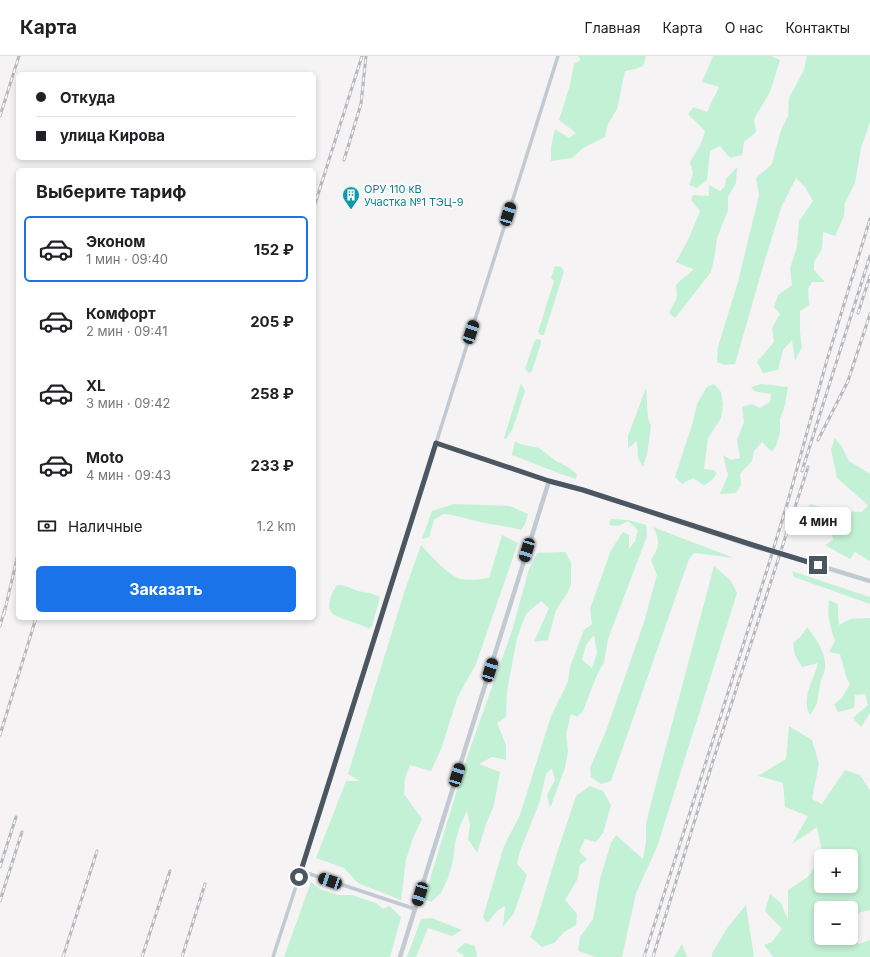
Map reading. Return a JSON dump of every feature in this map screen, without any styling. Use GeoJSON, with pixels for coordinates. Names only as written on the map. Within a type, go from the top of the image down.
{"type":"FeatureCollection","features":[{"type":"Feature","properties":{"kind":"street"},"geometry":{"type":"LineString","coordinates":[[272,957],[301,871],[558,56]]}},
{"type":"Feature","properties":{"kind":"street"},"geometry":{"type":"LineString","coordinates":[[436,443],[549,481],[583,490],[870,582]]}},
{"type":"Feature","properties":{"kind":"street"},"geometry":{"type":"LineString","coordinates":[[400,957],[549,481]]}},
{"type":"Feature","properties":{"kind":"street"},"geometry":{"type":"LineString","coordinates":[[301,871],[415,909]]}},
{"type":"Feature","properties":{"kind":"green space"},"geometry":{"type":"Polygon","coordinates":[[[578,56],[646,56],[643,66],[625,71],[617,109],[608,124],[605,137],[583,148],[572,158],[551,161],[551,147],[555,129],[569,138],[576,133],[559,120],[570,85],[574,64],[581,60],[578,56]]]}},
{"type":"Feature","properties":{"kind":"green space"},"geometry":{"type":"Polygon","coordinates":[[[713,56],[771,56],[780,60],[770,92],[754,119],[756,132],[744,142],[742,155],[730,158],[720,146],[710,151],[707,180],[697,188],[689,185],[693,174],[690,162],[701,144],[705,131],[688,114],[694,107],[707,112],[719,87],[702,82],[713,56]]]}},
{"type":"Feature","properties":{"kind":"green space"},"geometry":{"type":"Polygon","coordinates":[[[807,56],[870,56],[870,122],[861,148],[855,183],[845,203],[844,216],[835,236],[823,232],[822,249],[814,262],[814,270],[825,282],[812,282],[808,289],[809,305],[800,311],[800,333],[802,347],[795,361],[792,340],[783,350],[778,370],[763,373],[757,362],[774,342],[772,328],[780,314],[774,307],[778,295],[792,285],[790,268],[797,247],[799,221],[813,201],[805,187],[796,178],[781,208],[735,364],[725,365],[717,362],[718,347],[738,282],[759,195],[756,178],[772,164],[781,130],[788,116],[789,98],[804,70],[807,56]]]}},
{"type":"Feature","properties":{"kind":"green space"},"geometry":{"type":"Polygon","coordinates":[[[737,167],[736,183],[728,197],[728,210],[717,238],[711,272],[675,318],[669,313],[677,298],[676,285],[694,269],[676,262],[689,238],[700,211],[691,200],[693,195],[709,196],[709,185],[720,191],[725,186],[726,179],[737,167]]]}},
{"type":"Feature","properties":{"kind":"green space"},"geometry":{"type":"Polygon","coordinates":[[[555,266],[561,267],[564,271],[544,335],[541,335],[538,332],[554,281],[551,278],[555,266]]]}},
{"type":"Feature","properties":{"kind":"green space"},"geometry":{"type":"Polygon","coordinates":[[[537,339],[541,340],[541,343],[532,371],[529,373],[525,369],[534,342],[537,339]]]}},
{"type":"Feature","properties":{"kind":"green space"},"geometry":{"type":"Polygon","coordinates":[[[521,383],[525,391],[513,428],[506,439],[504,438],[521,383]]]}},
{"type":"Feature","properties":{"kind":"green space"},"geometry":{"type":"Polygon","coordinates":[[[714,384],[721,392],[723,404],[721,418],[708,438],[704,469],[713,470],[717,473],[712,480],[704,485],[693,478],[682,484],[675,477],[693,422],[697,404],[707,387],[714,384]]]}},
{"type":"Feature","properties":{"kind":"green space"},"geometry":{"type":"Polygon","coordinates":[[[761,384],[788,387],[785,405],[780,419],[780,433],[776,446],[772,452],[762,442],[754,451],[752,461],[740,474],[741,485],[736,493],[720,494],[728,475],[723,455],[731,460],[740,458],[737,440],[744,422],[742,407],[752,404],[760,408],[770,402],[771,394],[754,391],[751,387],[761,384]]]}},
{"type":"Feature","properties":{"kind":"green space"},"geometry":{"type":"Polygon","coordinates":[[[646,388],[648,418],[651,426],[647,455],[643,467],[638,458],[637,441],[628,448],[628,436],[646,388]]]}},
{"type":"Feature","properties":{"kind":"green space"},"geometry":{"type":"Polygon","coordinates":[[[835,438],[842,447],[849,461],[870,474],[870,561],[855,552],[850,559],[825,545],[833,540],[831,530],[840,524],[843,511],[862,512],[868,505],[837,478],[831,449],[835,438]]]}},
{"type":"Feature","properties":{"kind":"green space"},"geometry":{"type":"Polygon","coordinates":[[[515,441],[520,444],[539,448],[577,474],[576,479],[512,455],[515,441]]]}},
{"type":"Feature","properties":{"kind":"green space"},"geometry":{"type":"Polygon","coordinates":[[[454,504],[510,506],[528,514],[525,524],[521,530],[443,514],[434,520],[429,537],[422,539],[432,511],[454,504]]]}},
{"type":"Feature","properties":{"kind":"green space"},"geometry":{"type":"Polygon","coordinates":[[[810,504],[821,507],[821,523],[824,528],[814,530],[803,528],[805,516],[810,504]]]}},
{"type":"Feature","properties":{"kind":"green space"},"geometry":{"type":"Polygon","coordinates":[[[611,519],[628,520],[646,525],[647,536],[608,639],[604,662],[596,677],[583,711],[577,717],[571,714],[566,734],[568,751],[565,768],[550,808],[547,795],[555,780],[552,768],[546,774],[540,801],[520,851],[517,864],[527,875],[514,913],[503,927],[505,906],[497,911],[487,923],[483,917],[504,846],[520,815],[551,716],[568,682],[570,667],[584,630],[592,624],[590,609],[611,550],[623,532],[629,535],[629,549],[635,541],[638,530],[628,521],[618,526],[609,525],[611,519]],[[594,635],[586,645],[582,660],[592,668],[597,653],[594,635]]]}},
{"type":"Feature","properties":{"kind":"green space"},"geometry":{"type":"Polygon","coordinates":[[[653,527],[734,558],[694,553],[689,559],[611,781],[601,784],[591,777],[590,768],[606,731],[644,622],[657,575],[651,560],[658,544],[653,527]]]}},
{"type":"Feature","properties":{"kind":"green space"},"geometry":{"type":"Polygon","coordinates":[[[502,535],[518,543],[476,664],[458,696],[441,749],[431,771],[410,765],[405,778],[404,794],[422,819],[413,838],[406,860],[401,900],[358,883],[344,868],[316,858],[346,781],[360,781],[348,774],[405,590],[421,545],[440,565],[456,577],[465,580],[489,578],[502,535]]]}},
{"type":"Feature","properties":{"kind":"green space"},"geometry":{"type":"Polygon","coordinates":[[[565,552],[571,562],[571,584],[568,592],[556,610],[548,640],[534,642],[549,608],[541,601],[526,614],[517,638],[507,691],[506,717],[497,723],[506,745],[506,760],[492,757],[479,764],[500,772],[494,805],[477,853],[468,839],[470,825],[467,811],[460,826],[455,843],[453,861],[448,878],[441,893],[431,902],[424,899],[466,760],[512,631],[529,569],[537,553],[565,552]]]}},
{"type":"Feature","properties":{"kind":"green space"},"geometry":{"type":"Polygon","coordinates":[[[714,566],[731,581],[737,593],[657,847],[636,893],[622,957],[596,957],[578,951],[580,937],[593,919],[600,879],[611,843],[616,835],[643,859],[646,842],[646,824],[651,803],[714,566]]]}},
{"type":"Feature","properties":{"kind":"green space"},"geometry":{"type":"Polygon","coordinates":[[[792,571],[870,597],[870,604],[794,577],[792,571]]]}},
{"type":"Feature","properties":{"kind":"green space"},"geometry":{"type":"Polygon","coordinates":[[[337,585],[374,594],[380,597],[372,626],[369,629],[333,614],[329,604],[337,585]]]}},
{"type":"Feature","properties":{"kind":"green space"},"geometry":{"type":"Polygon","coordinates":[[[829,600],[838,604],[839,625],[850,619],[870,618],[870,713],[861,727],[853,718],[868,705],[865,694],[855,695],[854,708],[838,712],[834,704],[842,698],[850,684],[847,679],[840,654],[829,652],[835,641],[829,621],[829,600]]]}},
{"type":"Feature","properties":{"kind":"green space"},"geometry":{"type":"Polygon","coordinates":[[[807,627],[823,652],[825,663],[817,703],[810,715],[807,707],[807,695],[818,663],[802,667],[795,655],[793,643],[801,636],[807,627]]]}},
{"type":"Feature","properties":{"kind":"green space"},"geometry":{"type":"Polygon","coordinates":[[[789,726],[812,740],[819,764],[812,799],[822,804],[845,770],[860,775],[870,790],[870,910],[860,912],[858,914],[858,901],[814,901],[814,945],[858,945],[858,943],[870,940],[870,957],[773,957],[764,945],[772,942],[782,929],[765,911],[770,894],[781,903],[788,920],[788,890],[809,876],[814,867],[814,893],[858,893],[858,849],[821,849],[817,827],[792,844],[808,816],[785,807],[783,783],[758,776],[786,759],[789,726]]]}},
{"type":"Feature","properties":{"kind":"green space"},"geometry":{"type":"Polygon","coordinates":[[[590,786],[603,791],[611,805],[603,833],[596,842],[585,839],[579,851],[587,860],[580,865],[577,880],[565,900],[577,914],[576,925],[564,932],[554,943],[542,947],[530,937],[535,926],[576,796],[590,786]]]}},
{"type":"Feature","properties":{"kind":"green space"},"geometry":{"type":"Polygon","coordinates":[[[311,882],[320,889],[338,895],[352,895],[376,903],[383,909],[389,906],[401,917],[390,957],[284,957],[311,882]]]}},
{"type":"Feature","properties":{"kind":"green space"},"geometry":{"type":"Polygon","coordinates":[[[746,905],[754,957],[712,957],[712,954],[727,928],[746,905]]]}},
{"type":"Feature","properties":{"kind":"green space"},"geometry":{"type":"Polygon","coordinates":[[[432,918],[462,930],[452,936],[428,928],[416,957],[407,957],[421,919],[432,918]]]}},
{"type":"Feature","properties":{"kind":"green space"},"geometry":{"type":"Polygon","coordinates":[[[465,943],[475,946],[477,957],[463,957],[464,955],[456,951],[465,943]]]}},
{"type":"Feature","properties":{"kind":"green space"},"geometry":{"type":"Polygon","coordinates":[[[682,944],[687,957],[674,957],[682,944]]]}},
{"type":"Feature","properties":{"kind":"railway"},"geometry":{"type":"LineString","coordinates":[[0,116],[19,56]]}},
{"type":"Feature","properties":{"kind":"railway"},"geometry":{"type":"LineString","coordinates":[[316,201],[362,56]]}},
{"type":"Feature","properties":{"kind":"railway"},"geometry":{"type":"LineString","coordinates":[[344,160],[361,104],[366,56]]}},
{"type":"Feature","properties":{"kind":"railway"},"geometry":{"type":"LineString","coordinates":[[644,957],[767,570],[788,501],[827,360],[870,219]]}},
{"type":"Feature","properties":{"kind":"railway"},"geometry":{"type":"LineString","coordinates":[[802,471],[870,256]]}},
{"type":"Feature","properties":{"kind":"railway"},"geometry":{"type":"LineString","coordinates":[[858,313],[870,276]]}},
{"type":"Feature","properties":{"kind":"railway"},"geometry":{"type":"LineString","coordinates":[[818,440],[848,381],[870,314]]}},
{"type":"Feature","properties":{"kind":"railway"},"geometry":{"type":"LineString","coordinates":[[653,957],[712,764],[808,467]]}},
{"type":"Feature","properties":{"kind":"railway"},"geometry":{"type":"LineString","coordinates":[[4,614],[16,563]]}},
{"type":"Feature","properties":{"kind":"railway"},"geometry":{"type":"LineString","coordinates":[[0,626],[5,608]]}},
{"type":"Feature","properties":{"kind":"railway"},"geometry":{"type":"LineString","coordinates":[[0,735],[35,620]]}},
{"type":"Feature","properties":{"kind":"railway"},"geometry":{"type":"LineString","coordinates":[[0,867],[16,817]]}},
{"type":"Feature","properties":{"kind":"railway"},"geometry":{"type":"LineString","coordinates":[[0,901],[22,832]]}},
{"type":"Feature","properties":{"kind":"railway"},"geometry":{"type":"LineString","coordinates":[[63,957],[97,851]]}},
{"type":"Feature","properties":{"kind":"railway"},"geometry":{"type":"LineString","coordinates":[[142,957],[170,871]]}},
{"type":"Feature","properties":{"kind":"railway"},"geometry":{"type":"LineString","coordinates":[[182,957],[205,884]]}},
{"type":"Feature","properties":{"kind":"place","name":"ОРУ 110 кВ Участка №1 ТЭЦ-9"},"geometry":{"type":"Point","coordinates":[351,210]}},
{"type":"Feature","properties":{"kind":"route"},"geometry":{"type":"LineString","coordinates":[[299,877],[436,443],[549,481],[583,490],[818,565]]}}]}
